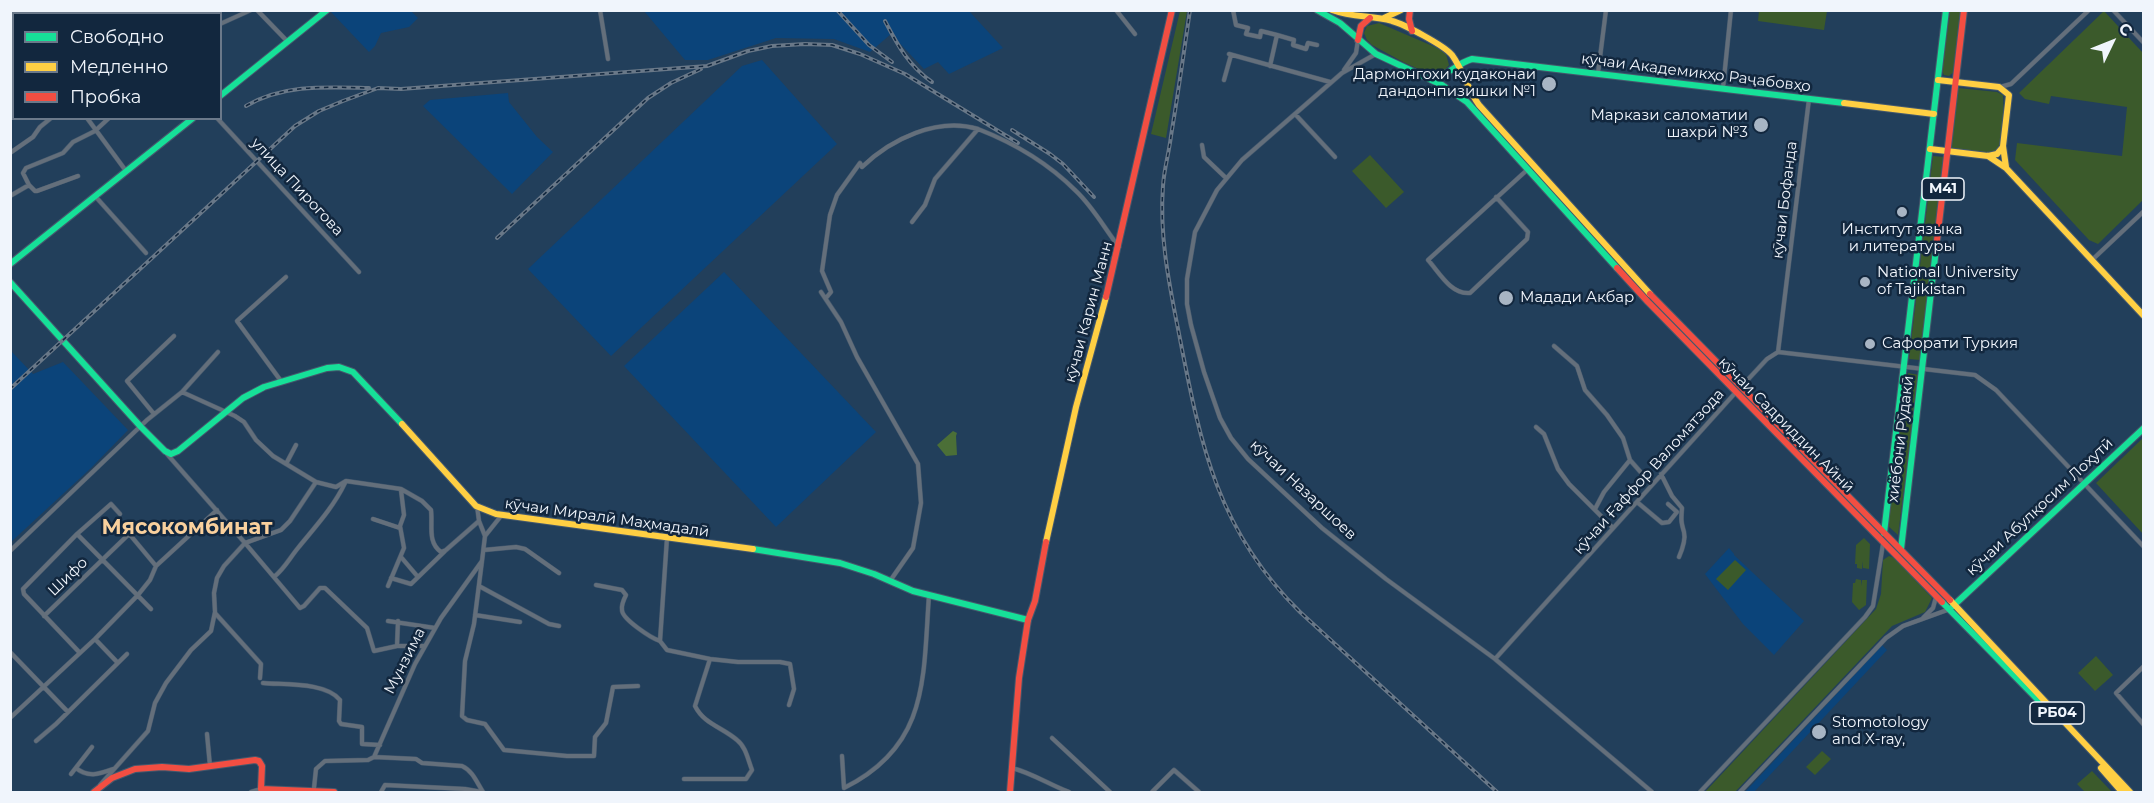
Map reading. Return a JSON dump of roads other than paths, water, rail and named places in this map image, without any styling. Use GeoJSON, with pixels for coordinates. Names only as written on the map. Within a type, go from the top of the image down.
{"type":"FeatureCollection","features":[{"type":"Feature","properties":{"kind":"main road"},"geometry":{"type":"LineString","coordinates":[[222,94],[327,10]]}},
{"type":"Feature","properties":{"kind":"main road","name":"кӯчаи Карин Манн"},"geometry":{"type":"LineString","coordinates":[[1010,792],[1019,678],[1028,620],[1035,602],[1054,502],[1076,407],[1119,247],[1172,10]]}},
{"type":"Feature","properties":{"kind":"main road","name":"кӯчаи Садриддин Айнӣ"},"geometry":{"type":"LineString","coordinates":[[1317,10],[1340,23],[1376,54],[1430,80],[1467,102],[1530,167],[1649,298],[1819,470],[1901,549],[1937,592]]}},
{"type":"Feature","properties":{"kind":"main road"},"geometry":{"type":"LineString","coordinates":[[1332,10],[1348,16],[1384,18],[1401,10]]}},
{"type":"Feature","properties":{"kind":"main road"},"geometry":{"type":"LineString","coordinates":[[1410,10],[1409,19],[1412,31]]}},
{"type":"Feature","properties":{"kind":"main road","name":"M41"},"geometry":{"type":"LineString","coordinates":[[1884,532],[1946,10]]}},
{"type":"Feature","properties":{"kind":"main road","name":"хиёбони Рӯдакӣ"},"geometry":{"type":"LineString","coordinates":[[1901,549],[1964,10]]}},
{"type":"Feature","properties":{"kind":"main road"},"geometry":{"type":"LineString","coordinates":[[1358,40],[1362,24],[1371,17]]}},
{"type":"Feature","properties":{"kind":"main road","name":"кӯчаи Садриддин Айнӣ"},"geometry":{"type":"LineString","coordinates":[[1384,18],[1447,50],[1476,101],[1522,152],[1530,167]]}},
{"type":"Feature","properties":{"kind":"main road","name":"кӯчаи Академикҳо Раҷабовҳо"},"geometry":{"type":"LineString","coordinates":[[1430,80],[1443,78],[1465,61],[1472,59],[1934,114]]}},
{"type":"Feature","properties":{"kind":"main road"},"geometry":{"type":"LineString","coordinates":[[1938,80],[1999,87],[2009,95],[2003,146],[2006,168]]}},
{"type":"Feature","properties":{"kind":"main road"},"geometry":{"type":"LineString","coordinates":[[10,264],[190,120]]}},
{"type":"Feature","properties":{"kind":"main road"},"geometry":{"type":"LineString","coordinates":[[1930,149],[1988,156],[1998,153],[2003,146]]}},
{"type":"Feature","properties":{"kind":"main road"},"geometry":{"type":"LineString","coordinates":[[1988,156],[2006,168],[2144,316]]}},
{"type":"Feature","properties":{"kind":"main road"},"geometry":{"type":"LineString","coordinates":[[10,282],[165,451]]}},
{"type":"Feature","properties":{"kind":"main road","name":"кӯчаи Миралӣ Маҳмадалӣ"},"geometry":{"type":"LineString","coordinates":[[165,451],[171,454],[178,451],[243,398],[264,387],[327,368],[339,367],[353,372],[477,506],[501,516],[820,559],[840,563],[943,600],[1028,620]]}},
{"type":"Feature","properties":{"kind":"main road","name":"кӯчаи Абулқосим Лоҳутӣ"},"geometry":{"type":"LineString","coordinates":[[1952,607],[2144,428]]}},
{"type":"Feature","properties":{"kind":"main road","name":"кӯчаи Садриддин Айнӣ"},"geometry":{"type":"LineString","coordinates":[[1819,470],[1883,540],[1952,607],[2130,792]]}},
{"type":"Feature","properties":{"kind":"main road"},"geometry":{"type":"LineString","coordinates":[[1883,540],[1884,532]]}},
{"type":"Feature","properties":{"kind":"main road","name":"кӯчаи Садриддин Айнӣ"},"geometry":{"type":"LineString","coordinates":[[1981,637],[2122,792]]}},
{"type":"Feature","properties":{"kind":"main road"},"geometry":{"type":"LineString","coordinates":[[95,792],[111,778],[135,769],[162,767],[189,769],[255,760],[259,761],[262,766],[261,789],[334,792]]}},
{"type":"Feature","properties":{"kind":"street"},"geometry":{"type":"LineString","coordinates":[[222,23],[251,10]]}},
{"type":"Feature","properties":{"kind":"street"},"geometry":{"type":"LineString","coordinates":[[257,10],[288,42]]}},
{"type":"Feature","properties":{"kind":"street"},"geometry":{"type":"LineString","coordinates":[[600,10],[608,59]]}},
{"type":"Feature","properties":{"kind":"street"},"geometry":{"type":"LineString","coordinates":[[1116,10],[1135,34]]}},
{"type":"Feature","properties":{"kind":"street"},"geometry":{"type":"LineString","coordinates":[[1233,10],[1236,25],[1248,27],[1246,34],[1260,37],[1261,31],[1294,40],[1293,45],[1306,49],[1308,43],[1317,45]]}},
{"type":"Feature","properties":{"kind":"street"},"geometry":{"type":"LineString","coordinates":[[1599,73],[1606,10]]}},
{"type":"Feature","properties":{"kind":"street"},"geometry":{"type":"LineString","coordinates":[[1723,88],[1731,10]]}},
{"type":"Feature","properties":{"kind":"street"},"geometry":{"type":"LineString","coordinates":[[1999,87],[2011,84],[2089,10]]}},
{"type":"Feature","properties":{"kind":"street"},"geometry":{"type":"LineString","coordinates":[[2113,10],[2144,43]]}},
{"type":"Feature","properties":{"kind":"street"},"geometry":{"type":"LineString","coordinates":[[1270,66],[1277,35]]}},
{"type":"Feature","properties":{"kind":"street","name":"кӯчаи Назаршоев"},"geometry":{"type":"LineString","coordinates":[[1342,73],[1356,53],[1358,40]]}},
{"type":"Feature","properties":{"kind":"street","name":"кӯчаи Назаршоев"},"geometry":{"type":"LineString","coordinates":[[1376,54],[1342,73],[1248,154],[1226,178],[1206,208],[1194,232],[1187,279],[1187,304],[1210,392],[1226,429],[1240,450],[1334,538],[1506,667],[1652,792]]}},
{"type":"Feature","properties":{"kind":"street"},"geometry":{"type":"LineString","coordinates":[[1224,80],[1230,55],[1331,82]]}},
{"type":"Feature","properties":{"kind":"street"},"geometry":{"type":"LineString","coordinates":[[2009,95],[2011,84]]}},
{"type":"Feature","properties":{"kind":"street","name":"кӯчаи Бофанда"},"geometry":{"type":"LineString","coordinates":[[1778,352],[1809,99]]}},
{"type":"Feature","properties":{"kind":"street"},"geometry":{"type":"LineString","coordinates":[[1295,114],[1335,157]]}},
{"type":"Feature","properties":{"kind":"street"},"geometry":{"type":"LineString","coordinates":[[10,153],[33,137],[49,120]]}},
{"type":"Feature","properties":{"kind":"street"},"geometry":{"type":"LineString","coordinates":[[88,120],[126,171]]}},
{"type":"Feature","properties":{"kind":"street"},"geometry":{"type":"LineString","coordinates":[[78,176],[34,191],[23,173],[26,168],[63,153],[78,139],[95,131],[107,120]]}},
{"type":"Feature","properties":{"kind":"street","name":"улица Пирогова"},"geometry":{"type":"LineString","coordinates":[[219,120],[359,272]]}},
{"type":"Feature","properties":{"kind":"street"},"geometry":{"type":"LineString","coordinates":[[826,298],[831,291],[822,271],[830,215],[837,195],[860,163],[862,167],[876,154],[897,141],[927,129],[969,126],[1007,141],[1055,172],[1077,192],[1119,247]]}},
{"type":"Feature","properties":{"kind":"street"},"geometry":{"type":"LineString","coordinates":[[912,222],[925,205],[935,179],[978,129]]}},
{"type":"Feature","properties":{"kind":"street"},"geometry":{"type":"LineString","coordinates":[[1202,145],[1204,157],[1226,178]]}},
{"type":"Feature","properties":{"kind":"street"},"geometry":{"type":"LineString","coordinates":[[1496,197],[1528,232],[1527,239],[1470,293],[1461,293],[1455,290],[1428,260],[1496,197],[1530,167]]}},
{"type":"Feature","properties":{"kind":"street"},"geometry":{"type":"LineString","coordinates":[[10,196],[29,185]]}},
{"type":"Feature","properties":{"kind":"street"},"geometry":{"type":"LineString","coordinates":[[96,196],[146,253]]}},
{"type":"Feature","properties":{"kind":"street"},"geometry":{"type":"LineString","coordinates":[[2092,260],[2144,212]]}},
{"type":"Feature","properties":{"kind":"street"},"geometry":{"type":"LineString","coordinates":[[281,381],[237,321],[286,276]]}},
{"type":"Feature","properties":{"kind":"street"},"geometry":{"type":"LineString","coordinates":[[821,292],[841,321],[857,357],[918,464],[921,503],[913,548],[890,581]]}},
{"type":"Feature","properties":{"kind":"street"},"geometry":{"type":"LineString","coordinates":[[154,414],[126,381],[174,336]]}},
{"type":"Feature","properties":{"kind":"street"},"geometry":{"type":"LineString","coordinates":[[1554,346],[1577,366],[1585,390],[1607,415],[1623,438],[1630,460],[1652,485]]}},
{"type":"Feature","properties":{"kind":"street"},"geometry":{"type":"LineString","coordinates":[[10,551],[154,414],[182,392],[219,352]]}},
{"type":"Feature","properties":{"kind":"street"},"geometry":{"type":"LineString","coordinates":[[1778,352],[1969,373],[1985,381],[2144,547]]}},
{"type":"Feature","properties":{"kind":"street","name":"кӯчаи Ғаффор Валоматзода"},"geometry":{"type":"LineString","coordinates":[[1495,659],[1767,359],[1778,352]]}},
{"type":"Feature","properties":{"kind":"street"},"geometry":{"type":"LineString","coordinates":[[182,392],[244,422],[256,440],[273,456],[316,482],[336,487],[346,481],[401,489],[422,501],[431,510],[432,542],[441,552],[446,550]]}},
{"type":"Feature","properties":{"kind":"street"},"geometry":{"type":"LineString","coordinates":[[1536,427],[1544,434],[1558,469],[1569,484],[1613,528]]}},
{"type":"Feature","properties":{"kind":"street"},"geometry":{"type":"LineString","coordinates":[[286,464],[296,445]]}},
{"type":"Feature","properties":{"kind":"street"},"geometry":{"type":"LineString","coordinates":[[165,451],[300,608],[320,588],[325,588],[367,628],[374,651],[397,646],[425,646]]}},
{"type":"Feature","properties":{"kind":"street"},"geometry":{"type":"LineString","coordinates":[[1594,509],[1604,492],[1630,460]]}},
{"type":"Feature","properties":{"kind":"street"},"geometry":{"type":"LineString","coordinates":[[1661,474],[1672,496],[1683,508],[1680,525],[1684,532],[1684,542],[1679,557]]}},
{"type":"Feature","properties":{"kind":"street"},"geometry":{"type":"LineString","coordinates":[[274,578],[287,566],[296,551],[334,505],[346,481]]}},
{"type":"Feature","properties":{"kind":"street"},"geometry":{"type":"LineString","coordinates":[[95,792],[113,768],[148,731],[155,703],[166,683],[191,650],[211,631],[215,612],[213,592],[224,566],[245,543],[281,530],[290,521],[316,482]]}},
{"type":"Feature","properties":{"kind":"street"},"geometry":{"type":"LineString","coordinates":[[388,586],[401,557],[404,544],[400,528],[404,515],[401,489]]}},
{"type":"Feature","properties":{"kind":"street"},"geometry":{"type":"LineString","coordinates":[[1637,502],[1662,524],[1669,522],[1677,513],[1668,504]]}},
{"type":"Feature","properties":{"kind":"street"},"geometry":{"type":"LineString","coordinates":[[80,653],[24,594],[23,589],[77,534],[111,504],[120,514]]}},
{"type":"Feature","properties":{"kind":"street","name":"Мунзима"},"geometry":{"type":"LineString","coordinates":[[374,757],[398,699],[425,646],[482,561],[485,536],[479,521],[477,506]]}},
{"type":"Feature","properties":{"kind":"street"},"geometry":{"type":"LineString","coordinates":[[10,718],[95,639],[138,595],[150,580],[156,566],[217,510]]}},
{"type":"Feature","properties":{"kind":"street"},"geometry":{"type":"LineString","coordinates":[[485,536],[501,516]]}},
{"type":"Feature","properties":{"kind":"street"},"geometry":{"type":"LineString","coordinates":[[373,519],[400,528]]}},
{"type":"Feature","properties":{"kind":"street"},"geometry":{"type":"LineString","coordinates":[[391,578],[409,584],[479,521]]}},
{"type":"Feature","properties":{"kind":"street"},"geometry":{"type":"LineString","coordinates":[[77,534],[151,609]]}},
{"type":"Feature","properties":{"kind":"street","name":"Шифо"},"geometry":{"type":"LineString","coordinates":[[44,616],[128,535],[156,566]]}},
{"type":"Feature","properties":{"kind":"street"},"geometry":{"type":"LineString","coordinates":[[660,641],[667,538]]}},
{"type":"Feature","properties":{"kind":"street"},"geometry":{"type":"LineString","coordinates":[[1700,792],[1873,606],[1883,540]]}},
{"type":"Feature","properties":{"kind":"street"},"geometry":{"type":"LineString","coordinates":[[484,550],[516,547],[525,549],[559,573]]}},
{"type":"Feature","properties":{"kind":"street"},"geometry":{"type":"LineString","coordinates":[[401,557],[418,577]]}},
{"type":"Feature","properties":{"kind":"street"},"geometry":{"type":"LineString","coordinates":[[482,561],[476,615],[465,661],[462,716],[467,720],[485,724],[504,750],[594,756],[596,737],[606,723],[613,687],[638,686]]}},
{"type":"Feature","properties":{"kind":"street"},"geometry":{"type":"LineString","coordinates":[[596,585],[622,590],[626,595],[621,610],[624,616],[652,638],[660,641],[667,650],[710,659],[790,664],[794,689],[789,705]]}},
{"type":"Feature","properties":{"kind":"street"},"geometry":{"type":"LineString","coordinates":[[479,586],[549,624],[559,626]]}},
{"type":"Feature","properties":{"kind":"street"},"geometry":{"type":"LineString","coordinates":[[1922,619],[1933,608],[1937,592]]}},
{"type":"Feature","properties":{"kind":"street"},"geometry":{"type":"LineString","coordinates":[[842,756],[844,790],[888,758],[903,739],[915,712],[924,667],[929,595]]}},
{"type":"Feature","properties":{"kind":"street"},"geometry":{"type":"LineString","coordinates":[[1740,792],[1895,630],[1940,614],[1952,607]]}},
{"type":"Feature","properties":{"kind":"street"},"geometry":{"type":"LineString","coordinates":[[215,612],[261,663],[260,678]]}},
{"type":"Feature","properties":{"kind":"street"},"geometry":{"type":"LineString","coordinates":[[476,615],[520,622]]}},
{"type":"Feature","properties":{"kind":"street"},"geometry":{"type":"LineString","coordinates":[[388,621],[435,628]]}},
{"type":"Feature","properties":{"kind":"street"},"geometry":{"type":"LineString","coordinates":[[397,646],[398,621]]}},
{"type":"Feature","properties":{"kind":"street"},"geometry":{"type":"LineString","coordinates":[[95,639],[117,662]]}},
{"type":"Feature","properties":{"kind":"street"},"geometry":{"type":"LineString","coordinates":[[10,652],[68,712]]}},
{"type":"Feature","properties":{"kind":"street"},"geometry":{"type":"LineString","coordinates":[[36,741],[126,654]]}},
{"type":"Feature","properties":{"kind":"street"},"geometry":{"type":"LineString","coordinates":[[684,779],[746,779],[752,770],[747,753],[738,740],[700,716],[695,706],[710,659]]}},
{"type":"Feature","properties":{"kind":"street"},"geometry":{"type":"LineString","coordinates":[[2144,666],[2116,693],[2144,725]]}},
{"type":"Feature","properties":{"kind":"street"},"geometry":{"type":"LineString","coordinates":[[263,683],[322,688],[340,700],[339,721],[341,724],[362,727],[362,744],[380,746]]}},
{"type":"Feature","properties":{"kind":"street"},"geometry":{"type":"LineString","coordinates":[[207,734],[210,767]]}},
{"type":"Feature","properties":{"kind":"street"},"geometry":{"type":"LineString","coordinates":[[1052,738],[1110,792]]}},
{"type":"Feature","properties":{"kind":"street"},"geometry":{"type":"LineString","coordinates":[[71,774],[92,747]]}},
{"type":"Feature","properties":{"kind":"street"},"geometry":{"type":"LineString","coordinates":[[314,788],[316,769],[325,761],[368,760],[374,757],[416,759],[422,763],[462,766],[467,768],[474,777],[482,792]]}},
{"type":"Feature","properties":{"kind":"street"},"geometry":{"type":"LineString","coordinates":[[76,768],[84,774],[96,775],[113,768]]}},
{"type":"Feature","properties":{"kind":"street"},"geometry":{"type":"LineString","coordinates":[[1012,768],[1024,771],[1045,783],[1069,792]]}},
{"type":"Feature","properties":{"kind":"street"},"geometry":{"type":"LineString","coordinates":[[1152,792],[1174,770],[1199,792]]}},
{"type":"Feature","properties":{"kind":"street"},"geometry":{"type":"LineString","coordinates":[[381,792],[385,786],[465,789],[482,792]]}},
{"type":"Feature","properties":{"kind":"street"},"geometry":{"type":"LineString","coordinates":[[251,792],[261,789]]}},
{"type":"Feature","properties":{"kind":"railway"},"geometry":{"type":"LineString","coordinates":[[837,10],[869,45],[892,62]]}},
{"type":"Feature","properties":{"kind":"railway"},"geometry":{"type":"LineString","coordinates":[[1190,10],[1164,180],[1162,205],[1164,244],[1169,282],[1196,416],[1217,486],[1250,550],[1272,581],[1300,612],[1497,792]]}},
{"type":"Feature","properties":{"kind":"railway"},"geometry":{"type":"LineString","coordinates":[[885,21],[905,55],[932,82]]}},
{"type":"Feature","properties":{"kind":"railway"},"geometry":{"type":"LineString","coordinates":[[10,389],[295,126],[319,111],[378,88],[401,89],[707,66],[748,51],[772,46],[832,45],[860,54],[905,74],[1018,143]]}},
{"type":"Feature","properties":{"kind":"railway"},"geometry":{"type":"LineString","coordinates":[[497,238],[648,98],[671,83],[701,69]]}},
{"type":"Feature","properties":{"kind":"railway"},"geometry":{"type":"LineString","coordinates":[[246,106],[290,90],[321,87],[369,88]]}},
{"type":"Feature","properties":{"kind":"railway"},"geometry":{"type":"LineString","coordinates":[[1012,130],[1063,164],[1094,197]]}},
{"type":"Feature","properties":{"kind":"place","name":"Дармонгохи кудаконаи дандонпизишки №1"},"geometry":{"type":"Point","coordinates":[1549,84]}},
{"type":"Feature","properties":{"kind":"place","name":"Маркази саломатии шахрӣ №3"},"geometry":{"type":"Point","coordinates":[1761,125]}},
{"type":"Feature","properties":{"kind":"place","name":"Институт языка и литературы"},"geometry":{"type":"Point","coordinates":[1902,212]}},
{"type":"Feature","properties":{"kind":"place","name":"National University of Tajikistan"},"geometry":{"type":"Point","coordinates":[1865,282]}},
{"type":"Feature","properties":{"kind":"place","name":"Мадади Акбар"},"geometry":{"type":"Point","coordinates":[1506,298]}},
{"type":"Feature","properties":{"kind":"place","name":"Сафорати Туркия"},"geometry":{"type":"Point","coordinates":[1870,344]}},
{"type":"Feature","properties":{"kind":"place","name":"Stomotology and X-ray,"},"geometry":{"type":"Point","coordinates":[1819,732]}},
{"type":"Feature","properties":{"kind":"district","name":"Мясокомбинат"},"geometry":{"type":"Point","coordinates":[187,528]}}]}
